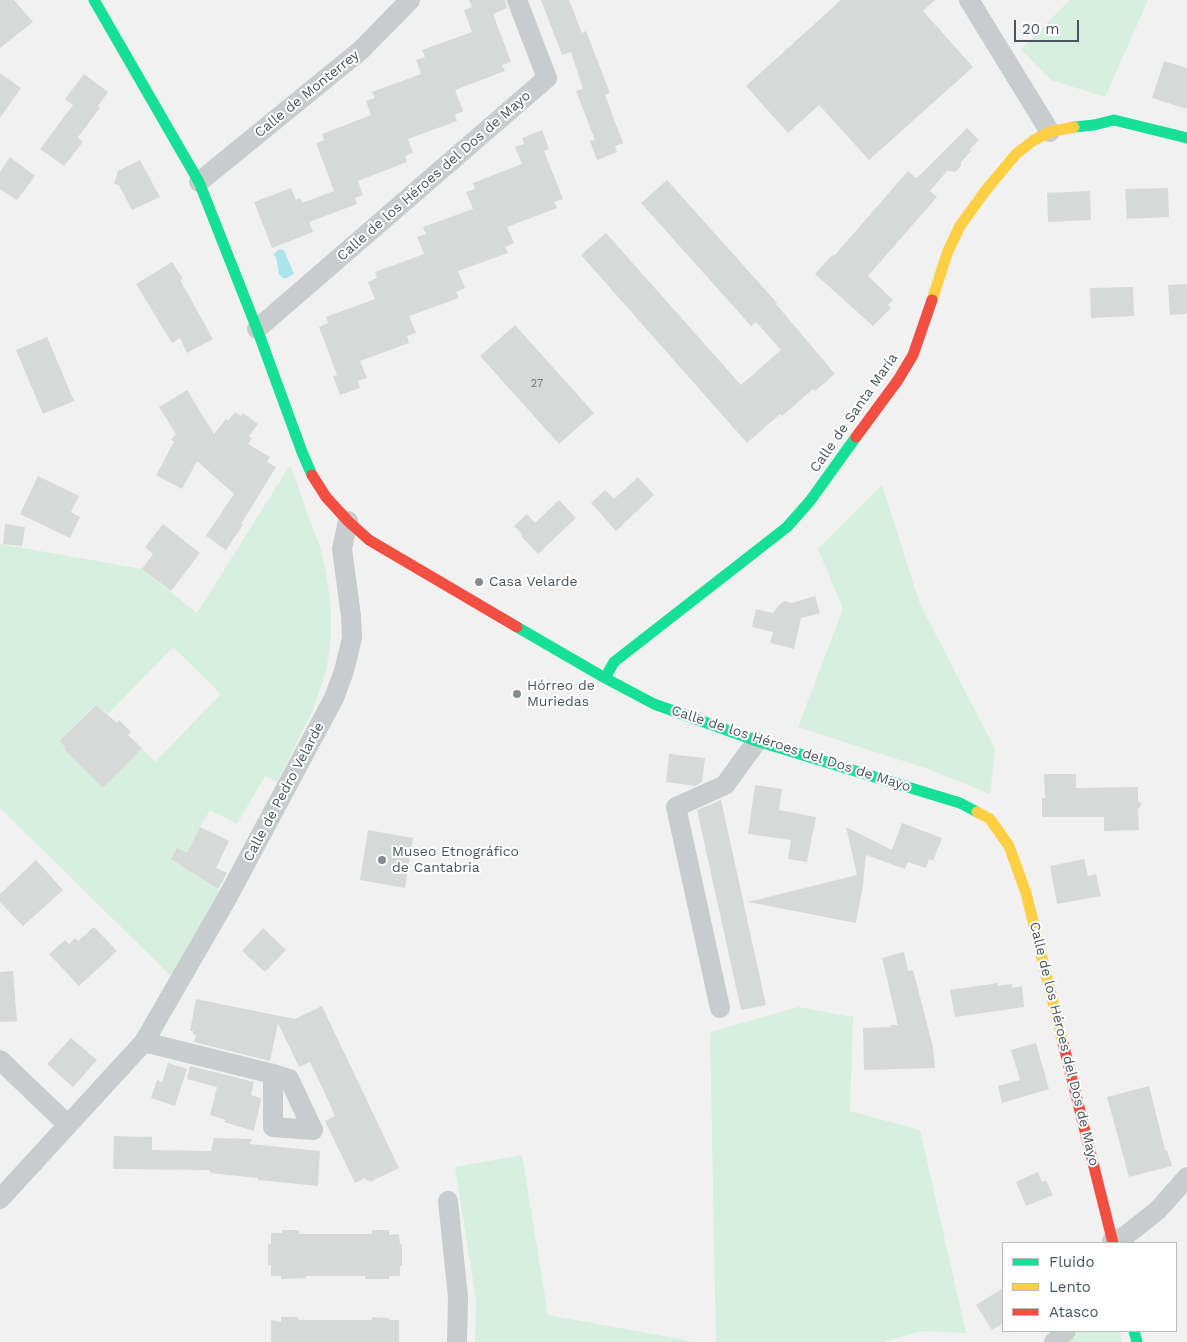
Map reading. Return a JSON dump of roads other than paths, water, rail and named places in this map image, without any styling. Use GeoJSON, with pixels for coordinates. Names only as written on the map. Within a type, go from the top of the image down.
{"type":"FeatureCollection","features":[{"type":"Feature","properties":{"kind":"street","name":"Calle de los Héroes del Dos de Mayo"},"geometry":{"type":"LineString","coordinates":[[94,0],[199,182],[312,476],[326,497],[348,521],[369,540],[604,678],[654,704],[756,741],[960,803],[990,819],[1009,846],[1026,893],[1113,1242]]}},
{"type":"Feature","properties":{"kind":"street","name":"Calle de Monterrey"},"geometry":{"type":"LineString","coordinates":[[199,182],[361,50],[410,0]]}},
{"type":"Feature","properties":{"kind":"street","name":"Calle de los Héroes del Dos de Mayo"},"geometry":{"type":"LineString","coordinates":[[257,329],[547,78],[517,0]]}},
{"type":"Feature","properties":{"kind":"street"},"geometry":{"type":"LineString","coordinates":[[969,0],[1050,132]]}},
{"type":"Feature","properties":{"kind":"street","name":"Calle de Santa María"},"geometry":{"type":"LineString","coordinates":[[604,678],[614,662],[787,527],[810,501],[868,424],[913,355],[948,251],[960,226],[986,190],[1016,154],[1034,140],[1050,132],[1114,120],[1187,138]]}},
{"type":"Feature","properties":{"kind":"street","name":"Calle de Pedro Velarde"},"geometry":{"type":"LineString","coordinates":[[0,1199],[144,1042],[226,900],[334,698],[344,671],[352,638],[342,549],[348,521]]}},
{"type":"Feature","properties":{"kind":"street"},"geometry":{"type":"LineString","coordinates":[[720,1008],[676,807],[725,786],[756,741]]}},
{"type":"Feature","properties":{"kind":"street"},"geometry":{"type":"LineString","coordinates":[[144,1042],[274,1074]]}},
{"type":"Feature","properties":{"kind":"street"},"geometry":{"type":"LineString","coordinates":[[0,1060],[67,1124]]}},
{"type":"Feature","properties":{"kind":"street"},"geometry":{"type":"LineString","coordinates":[[1113,1242],[1125,1236],[1158,1210],[1187,1177]]}},
{"type":"Feature","properties":{"kind":"street"},"geometry":{"type":"LineString","coordinates":[[448,1201],[458,1297],[457,1342]]}},
{"type":"Feature","properties":{"kind":"street"},"geometry":{"type":"LineString","coordinates":[[1054,1342],[1065,1332]]}},
{"type":"Feature","properties":{"kind":"water"},"geometry":{"type":"Polygon","coordinates":[[[279,249],[284,250],[294,274],[286,278],[279,274],[276,257],[273,255],[279,249]]]}},
{"type":"Feature","properties":{"kind":"place","name":"Casa Velarde"},"geometry":{"type":"Point","coordinates":[479,582]}},
{"type":"Feature","properties":{"kind":"place","name":"Hórreo de Muriedas"},"geometry":{"type":"Point","coordinates":[517,694]}},
{"type":"Feature","properties":{"kind":"place","name":"Museo Etnográfico de Cantabria"},"geometry":{"type":"Point","coordinates":[382,860]}}]}
